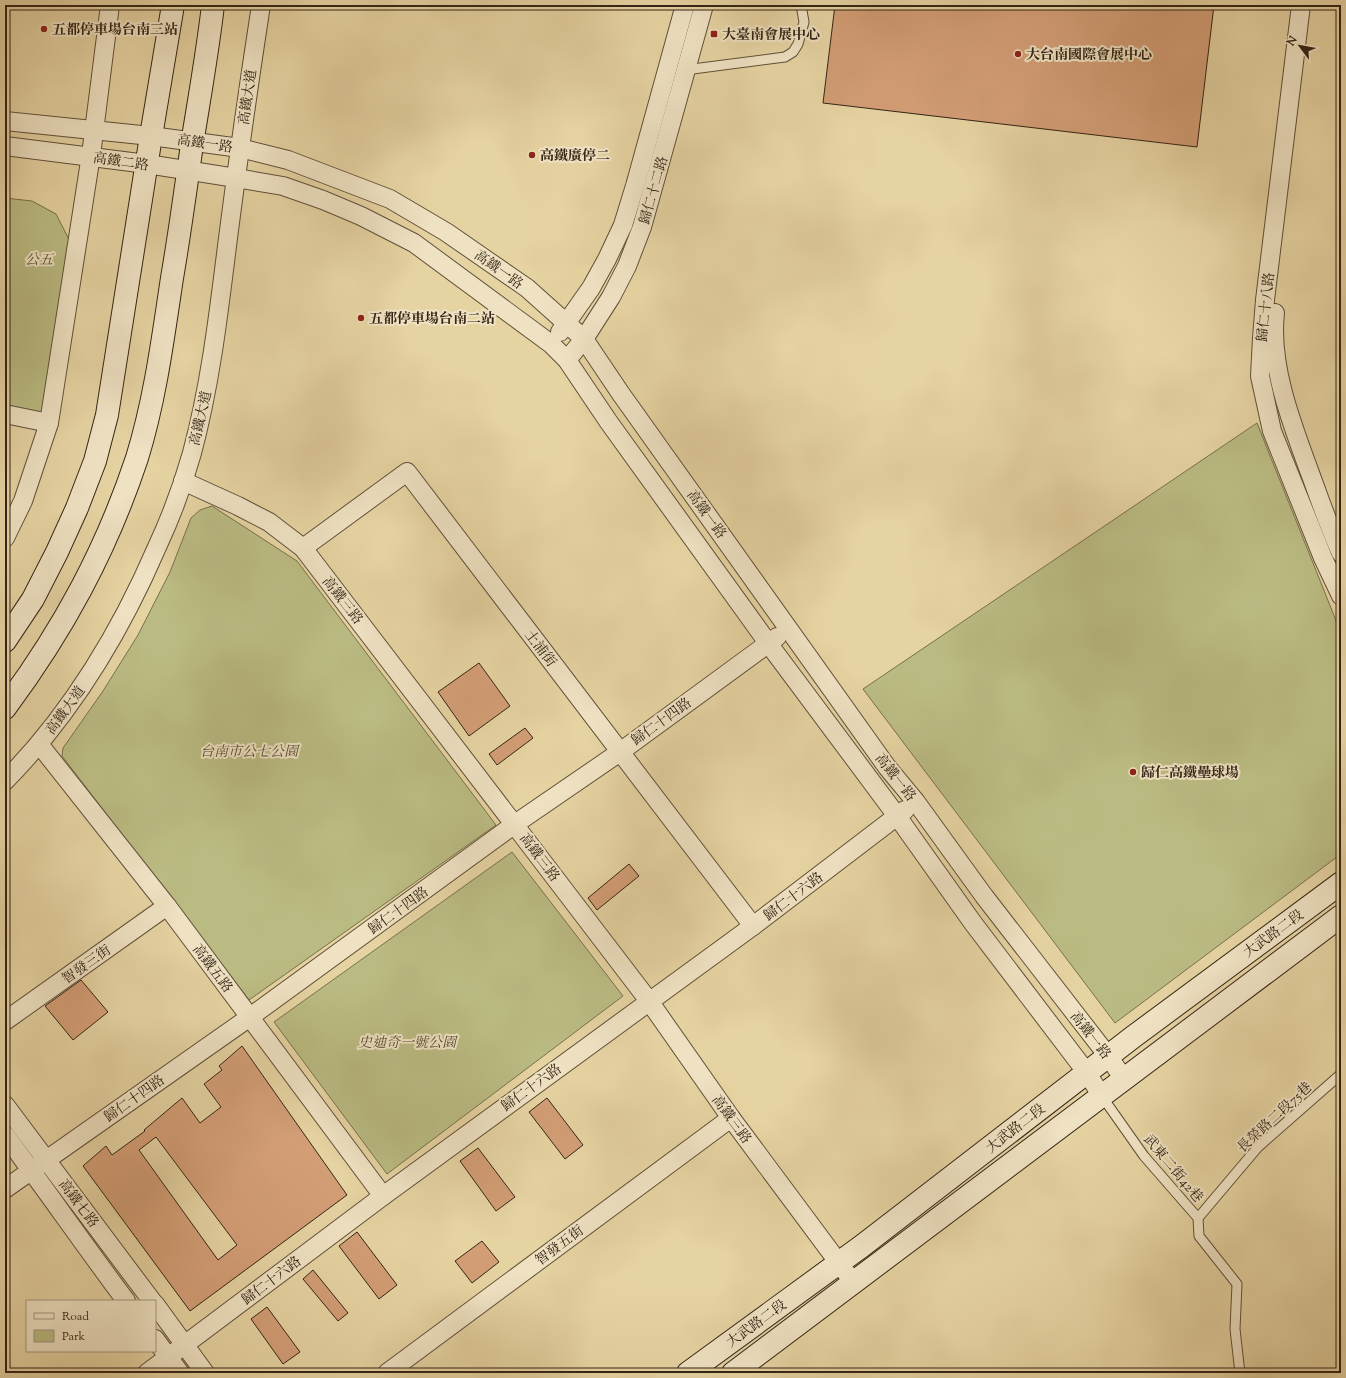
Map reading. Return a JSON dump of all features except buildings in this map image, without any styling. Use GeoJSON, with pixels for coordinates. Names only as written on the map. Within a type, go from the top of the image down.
{"type":"FeatureCollection","features":[{"type":"Feature","properties":{"kind":"street"},"geometry":{"type":"LineString","coordinates":[[5,538],[22,501],[49,423],[94,130],[110,5]]}},
{"type":"Feature","properties":{"kind":"street"},"geometry":{"type":"LineString","coordinates":[[5,641],[33,599],[57,552],[77,508],[95,461],[107,415],[151,136],[174,5]]}},
{"type":"Feature","properties":{"kind":"street"},"geometry":{"type":"LineString","coordinates":[[5,708],[51,642],[90,574],[107,537],[137,457],[150,408],[159,362],[213,5]]}},
{"type":"Feature","properties":{"kind":"street","name":"高鐵大道"},"geometry":{"type":"LineString","coordinates":[[5,781],[39,744],[66,709],[94,669],[121,624],[146,575],[183,481],[198,430],[211,365],[260,5]]}},
{"type":"Feature","properties":{"kind":"street","name":"歸仁十二路"},"geometry":{"type":"LineString","coordinates":[[551,344],[567,324],[591,288],[623,225],[685,5]]}},
{"type":"Feature","properties":{"kind":"street","name":"歸仁十二路"},"geometry":{"type":"LineString","coordinates":[[567,360],[584,339],[611,297],[627,266],[642,227],[704,5]]}},
{"type":"Feature","properties":{"kind":"street","name":"歸仁十八路"},"geometry":{"type":"LineString","coordinates":[[1301,5],[1266,300],[1260,376],[1272,431],[1323,558],[1341,596]]}},
{"type":"Feature","properties":{"kind":"street","name":"歸仁十八路"},"geometry":{"type":"LineString","coordinates":[[1313,5],[1273,330],[1280,379],[1295,432],[1331,532],[1341,553]]}},
{"type":"Feature","properties":{"kind":"street","name":"高鐵二路"},"geometry":{"type":"LineString","coordinates":[[5,121],[151,136]]}},
{"type":"Feature","properties":{"kind":"street","name":"高鐵一路"},"geometry":{"type":"LineString","coordinates":[[151,136],[240,148],[288,160],[390,199],[446,232],[527,288],[584,339],[621,394],[888,767],[916,802],[984,896],[1108,1056],[1124,1079]]}},
{"type":"Feature","properties":{"kind":"street","name":"高鐵二路"},"geometry":{"type":"LineString","coordinates":[[5,146],[147,164],[236,178]]}},
{"type":"Feature","properties":{"kind":"street","name":"高鐵一路"},"geometry":{"type":"LineString","coordinates":[[236,178],[282,186],[324,200],[361,216],[414,243],[551,344],[567,360],[617,434],[768,643],[897,816],[972,923],[1086,1072],[1101,1095]]}},
{"type":"Feature","properties":{"kind":"street"},"geometry":{"type":"LineString","coordinates":[[5,414],[49,423]]}},
{"type":"Feature","properties":{"kind":"street","name":"土浦街"},"geometry":{"type":"LineString","coordinates":[[303,548],[407,472],[753,926]]}},
{"type":"Feature","properties":{"kind":"street","name":"高鐵三路"},"geometry":{"type":"LineString","coordinates":[[183,481],[269,522],[303,548],[649,1001],[730,1118],[853,1282]]}},
{"type":"Feature","properties":{"kind":"street","name":"歸仁十四路"},"geometry":{"type":"LineString","coordinates":[[5,1189],[250,1017],[515,824],[620,752],[768,643],[790,629]]}},
{"type":"Feature","properties":{"kind":"street","name":"高鐵五路"},"geometry":{"type":"LineString","coordinates":[[39,744],[167,906],[383,1196]]}},
{"type":"Feature","properties":{"kind":"street","name":"歸仁十六路"},"geometry":{"type":"LineString","coordinates":[[147,1373],[383,1196],[753,926],[916,802]]}},
{"type":"Feature","properties":{"kind":"street","name":"大武路二段"},"geometry":{"type":"LineString","coordinates":[[688,1373],[838,1263],[1086,1072],[1341,883]]}},
{"type":"Feature","properties":{"kind":"street","name":"智發三街"},"geometry":{"type":"LineString","coordinates":[[5,1021],[167,906]]}},
{"type":"Feature","properties":{"kind":"street","name":"大武路二段"},"geometry":{"type":"LineString","coordinates":[[733,1373],[1341,916]]}},
{"type":"Feature","properties":{"kind":"street","name":"高鐵七路"},"geometry":{"type":"LineString","coordinates":[[5,1105],[151,1300]]}},
{"type":"Feature","properties":{"kind":"street","name":"智發五街"},"geometry":{"type":"LineString","coordinates":[[387,1373],[730,1118]]}},
{"type":"Feature","properties":{"kind":"street","name":"高鐵七路"},"geometry":{"type":"LineString","coordinates":[[5,1135],[87,1250],[125,1300]]}},
{"type":"Feature","properties":{"kind":"street"},"geometry":{"type":"LineString","coordinates":[[156,1305],[205,1373]]}},
{"type":"Feature","properties":{"kind":"street"},"geometry":{"type":"LineString","coordinates":[[156,1340],[180,1373]]}},
{"type":"Feature","properties":{"kind":"lane"},"geometry":{"type":"LineString","coordinates":[[685,70],[785,57],[793,52],[798,44],[804,22],[801,5]]}},
{"type":"Feature","properties":{"kind":"lane","name":"長榮路二段75巷"},"geometry":{"type":"LineString","coordinates":[[1198,1218],[1258,1147],[1341,1074]]}},
{"type":"Feature","properties":{"kind":"lane","name":"武東二街42巷"},"geometry":{"type":"LineString","coordinates":[[1101,1095],[1144,1156],[1198,1218],[1199,1236],[1237,1284],[1235,1328],[1240,1373]]}},
{"type":"Feature","properties":{"kind":"green space","name":"公五"},"geometry":{"type":"Polygon","coordinates":[[[5,198],[32,201],[56,214],[76,253],[43,423],[5,414],[5,198]]]}},
{"type":"Feature","properties":{"kind":"green space","name":"歸仁高鐵壘球場"},"geometry":{"type":"Polygon","coordinates":[[[1257,423],[1341,633],[1341,854],[1115,1023],[863,689],[1257,423]]]}},
{"type":"Feature","properties":{"kind":"green space","name":"台南市公七公園"},"geometry":{"type":"Polygon","coordinates":[[[212,506],[297,561],[496,825],[249,1000],[62,756],[63,748],[103,691],[138,635],[170,572],[191,518],[200,510],[212,506]]]}},
{"type":"Feature","properties":{"kind":"green space","name":"史迪奇一號公園"},"geometry":{"type":"Polygon","coordinates":[[[512,852],[623,996],[387,1174],[274,1022],[512,852]]]}},
{"type":"Feature","properties":{"kind":"place","name":"五都停車場台南三站"},"geometry":{"type":"Point","coordinates":[44,29]}},
{"type":"Feature","properties":{"kind":"place","name":"大臺南會展中心"},"geometry":{"type":"Point","coordinates":[714,34]}},
{"type":"Feature","properties":{"kind":"place","name":"大台南國際會展中心"},"geometry":{"type":"Point","coordinates":[1018,54]}},
{"type":"Feature","properties":{"kind":"place","name":"高鐵廣停二"},"geometry":{"type":"Point","coordinates":[532,155]}},
{"type":"Feature","properties":{"kind":"place","name":"五都停車場台南二站"},"geometry":{"type":"Point","coordinates":[361,318]}},
{"type":"Feature","properties":{"kind":"place","name":"歸仁高鐵壘球場"},"geometry":{"type":"Point","coordinates":[1133,772]}}]}
